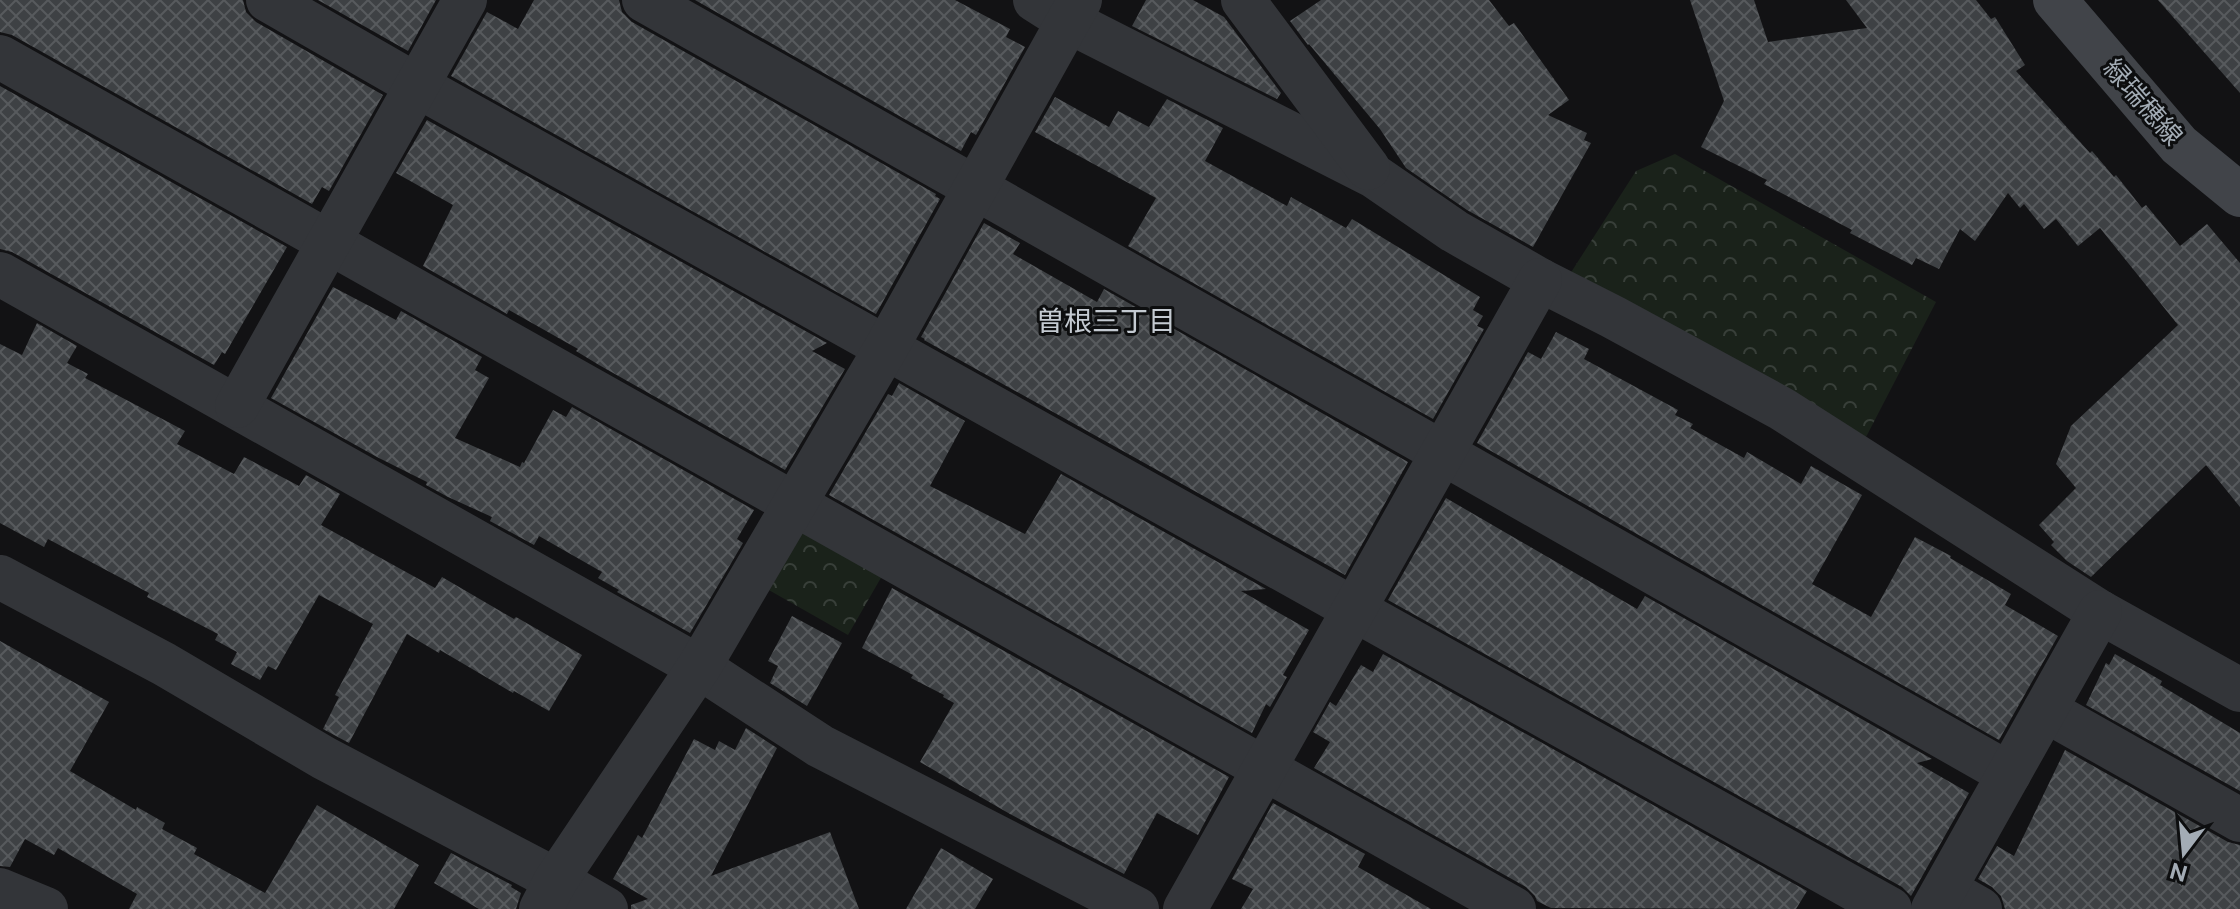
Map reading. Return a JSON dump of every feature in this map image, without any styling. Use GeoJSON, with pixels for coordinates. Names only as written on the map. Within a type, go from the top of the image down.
{"type":"FeatureCollection","features":[{"type":"Feature","properties":{"kind":"main road","name":"緑瑞穂線"},"geometry":{"type":"LineString","coordinates":[[2055,0],[2179,145],[2240,195]]}},
{"type":"Feature","properties":{"kind":"street"},"geometry":{"type":"LineString","coordinates":[[268,0],[1890,909]]}},
{"type":"Feature","properties":{"kind":"street"},"geometry":{"type":"LineString","coordinates":[[237,406],[465,0]]}},
{"type":"Feature","properties":{"kind":"street"},"geometry":{"type":"LineString","coordinates":[[644,0],[2009,774]]}},
{"type":"Feature","properties":{"kind":"street"},"geometry":{"type":"LineString","coordinates":[[1243,0],[1374,176]]}},
{"type":"Feature","properties":{"kind":"street"},"geometry":{"type":"LineString","coordinates":[[548,894],[699,667],[886,348],[975,188],[1061,7],[1374,176],[1454,231],[1540,280],[1782,409],[2100,612],[2240,690]]}},
{"type":"Feature","properties":{"kind":"street"},"geometry":{"type":"LineString","coordinates":[[0,57],[1514,909]]}},
{"type":"Feature","properties":{"kind":"street"},"geometry":{"type":"LineString","coordinates":[[0,274],[699,667],[820,746],[1137,909]]}},
{"type":"Feature","properties":{"kind":"street"},"geometry":{"type":"LineString","coordinates":[[1185,909],[1540,280]]}},
{"type":"Feature","properties":{"kind":"street"},"geometry":{"type":"LineString","coordinates":[[0,577],[164,664],[548,894],[606,909]]}},
{"type":"Feature","properties":{"kind":"street"},"geometry":{"type":"LineString","coordinates":[[1953,902],[2009,774],[2100,612]]}},
{"type":"Feature","properties":{"kind":"street"},"geometry":{"type":"LineString","coordinates":[[2045,710],[2240,820]]}},
{"type":"Feature","properties":{"kind":"street"},"geometry":{"type":"LineString","coordinates":[[0,890],[46,909]]}},
{"type":"Feature","properties":{"kind":"green space"},"geometry":{"type":"Polygon","coordinates":[[[1675,154],[1936,302],[1866,437],[1570,274],[1636,171],[1675,154]]]}},
{"type":"Feature","properties":{"kind":"green space"},"geometry":{"type":"Polygon","coordinates":[[[805,523],[886,569],[848,635],[767,589],[805,523]]]}},
{"type":"Feature","properties":{"kind":"building"},"geometry":{"type":"Polygon","coordinates":[[[0,0],[243,0],[246,12],[256,22],[383,95],[329,191],[322,187],[312,204],[12,35],[0,32],[0,0]]]}},
{"type":"Feature","properties":{"kind":"building"},"geometry":{"type":"Polygon","coordinates":[[[318,0],[436,0],[408,51],[318,0]]]}},
{"type":"Feature","properties":{"kind":"building"},"geometry":{"type":"Polygon","coordinates":[[[534,0],[619,0],[622,12],[632,22],[936,194],[940,199],[876,314],[451,76],[487,12],[518,29],[534,0]]]}},
{"type":"Feature","properties":{"kind":"building"},"geometry":{"type":"Polygon","coordinates":[[[695,0],[955,0],[1010,29],[1006,37],[1025,47],[976,135],[971,132],[961,151],[695,0]]]}},
{"type":"Feature","properties":{"kind":"building"},"geometry":{"type":"Polygon","coordinates":[[[1146,0],[1193,0],[1224,17],[1281,93],[1277,99],[1132,26],[1146,0]]]}},
{"type":"Feature","properties":{"kind":"building"},"geometry":{"type":"Polygon","coordinates":[[[1321,0],[1489,0],[1509,26],[1514,23],[1569,100],[1548,115],[1587,133],[1584,140],[1591,143],[1533,247],[1467,210],[1406,168],[1380,129],[1290,21],[1321,0]]]}},
{"type":"Feature","properties":{"kind":"building"},"geometry":{"type":"Polygon","coordinates":[[[1690,0],[1754,0],[1768,42],[1867,28],[1846,0],[1976,0],[1991,19],[1995,17],[2025,65],[2016,71],[2090,153],[2092,151],[2114,177],[2116,175],[2142,208],[2146,205],[2180,246],[2207,224],[2240,263],[2240,507],[2206,465],[2091,577],[2067,561],[2051,545],[2054,542],[2039,525],[2076,488],[2056,464],[2071,426],[2178,325],[2100,228],[2078,246],[2056,219],[2044,229],[2024,204],[2020,208],[2008,193],[1975,241],[1960,229],[1939,269],[1916,258],[1912,265],[1764,184],[1767,180],[1701,147],[1724,101],[1690,0]]]}},
{"type":"Feature","properties":{"kind":"building"},"geometry":{"type":"Polygon","coordinates":[[[2158,0],[2240,0],[2240,93],[2158,0]]]}},
{"type":"Feature","properties":{"kind":"building"},"geometry":{"type":"Polygon","coordinates":[[[0,86],[287,247],[225,354],[222,352],[214,365],[12,252],[0,249],[0,86]]]}},
{"type":"Feature","properties":{"kind":"building"},"geometry":{"type":"Polygon","coordinates":[[[1055,97],[1109,127],[1118,111],[1149,127],[1167,99],[1223,128],[1205,161],[1287,206],[1291,197],[1346,228],[1352,219],[1480,297],[1473,310],[1483,316],[1477,326],[1484,329],[1433,419],[1128,246],[1156,198],[1035,132],[1055,97]]]}},
{"type":"Feature","properties":{"kind":"building"},"geometry":{"type":"Polygon","coordinates":[[[427,120],[827,343],[812,351],[845,369],[785,470],[599,365],[576,351],[578,349],[509,310],[507,314],[423,266],[453,205],[396,173],[427,120]]]}},
{"type":"Feature","properties":{"kind":"building"},"geometry":{"type":"Polygon","coordinates":[[[984,223],[1020,243],[1013,254],[1097,302],[1104,289],[1408,462],[1345,575],[924,340],[921,337],[984,223]]]}},
{"type":"Feature","properties":{"kind":"building"},"geometry":{"type":"Polygon","coordinates":[[[333,287],[396,320],[401,311],[482,357],[475,370],[489,378],[455,438],[520,467],[553,410],[566,417],[572,407],[754,510],[737,539],[743,543],[690,633],[617,592],[619,590],[598,578],[602,572],[539,536],[534,545],[490,521],[492,517],[448,497],[426,485],[427,482],[271,398],[333,287]]]}},
{"type":"Feature","properties":{"kind":"building"},"geometry":{"type":"Polygon","coordinates":[[[37,323],[77,346],[67,363],[88,374],[85,378],[185,431],[177,444],[234,474],[244,457],[299,486],[306,475],[340,494],[321,525],[435,588],[442,577],[582,655],[549,711],[407,634],[349,743],[323,729],[339,697],[335,695],[373,624],[319,595],[276,670],[268,666],[260,680],[231,664],[237,652],[215,640],[218,634],[48,539],[44,547],[0,523],[0,344],[22,355],[37,323]]]}},
{"type":"Feature","properties":{"kind":"building"},"geometry":{"type":"Polygon","coordinates":[[[1556,332],[1589,349],[1584,359],[1678,410],[1675,415],[1693,424],[1690,428],[1744,458],[1747,452],[1801,484],[1811,466],[1862,495],[1812,584],[1871,617],[1915,537],[2011,594],[2005,605],[2058,636],[1999,740],[1477,443],[1528,352],[1541,359],[1556,332]]]}},
{"type":"Feature","properties":{"kind":"building"},"geometry":{"type":"Polygon","coordinates":[[[899,383],[965,421],[930,486],[1025,534],[1061,474],[1266,589],[1241,591],[1309,630],[1283,675],[1287,677],[1270,707],[1266,704],[1252,733],[829,495],[888,394],[892,396],[899,383]]]}},
{"type":"Feature","properties":{"kind":"building"},"geometry":{"type":"Polygon","coordinates":[[[1446,498],[1637,609],[1645,596],[1932,759],[1917,763],[1969,793],[1911,896],[1902,887],[1388,600],[1446,498]]]}},
{"type":"Feature","properties":{"kind":"building"},"geometry":{"type":"Polygon","coordinates":[[[892,588],[1229,777],[1198,835],[1157,813],[1124,874],[920,762],[954,703],[911,678],[913,675],[862,648],[892,588]]]}},
{"type":"Feature","properties":{"kind":"building"},"geometry":{"type":"Polygon","coordinates":[[[792,616],[842,643],[807,706],[770,683],[778,666],[768,661],[792,616]]]}},
{"type":"Feature","properties":{"kind":"building"},"geometry":{"type":"Polygon","coordinates":[[[0,641],[109,702],[70,771],[136,810],[137,807],[165,823],[162,829],[197,848],[194,854],[265,893],[317,805],[419,865],[394,909],[129,909],[137,894],[58,848],[54,855],[25,839],[10,867],[0,866],[0,641]]]}},
{"type":"Feature","properties":{"kind":"building"},"geometry":{"type":"Polygon","coordinates":[[[1383,654],[1807,891],[1796,909],[1551,908],[1537,901],[1526,887],[1314,768],[1330,742],[1313,732],[1330,702],[1336,706],[1361,665],[1373,672],[1383,654]]]}},
{"type":"Feature","properties":{"kind":"building"},"geometry":{"type":"Polygon","coordinates":[[[2115,654],[2240,733],[2240,791],[2086,705],[2106,663],[2109,665],[2115,654]]]}},
{"type":"Feature","properties":{"kind":"building"},"geometry":{"type":"Polygon","coordinates":[[[746,728],[777,748],[711,876],[830,832],[859,909],[631,909],[631,905],[648,899],[613,879],[638,835],[642,838],[694,739],[715,750],[719,741],[735,750],[746,728]]]}},
{"type":"Feature","properties":{"kind":"building"},"geometry":{"type":"Polygon","coordinates":[[[2065,750],[2228,842],[2240,845],[2240,909],[2005,909],[2001,896],[1978,879],[1997,846],[2014,856],[2065,750]]]}},
{"type":"Feature","properties":{"kind":"building"},"geometry":{"type":"Polygon","coordinates":[[[1273,803],[1365,854],[1358,867],[1431,909],[1241,909],[1253,889],[1232,879],[1273,803]]]}},
{"type":"Feature","properties":{"kind":"building"},"geometry":{"type":"Polygon","coordinates":[[[941,848],[993,879],[975,909],[906,909],[941,848]]]}},
{"type":"Feature","properties":{"kind":"building"},"geometry":{"type":"Polygon","coordinates":[[[451,853],[512,885],[521,893],[516,909],[479,909],[434,883],[451,853]]]}},
{"type":"Feature","properties":{"kind":"district","name":"曽根三丁目"},"geometry":{"type":"Point","coordinates":[1106,321]}}]}
